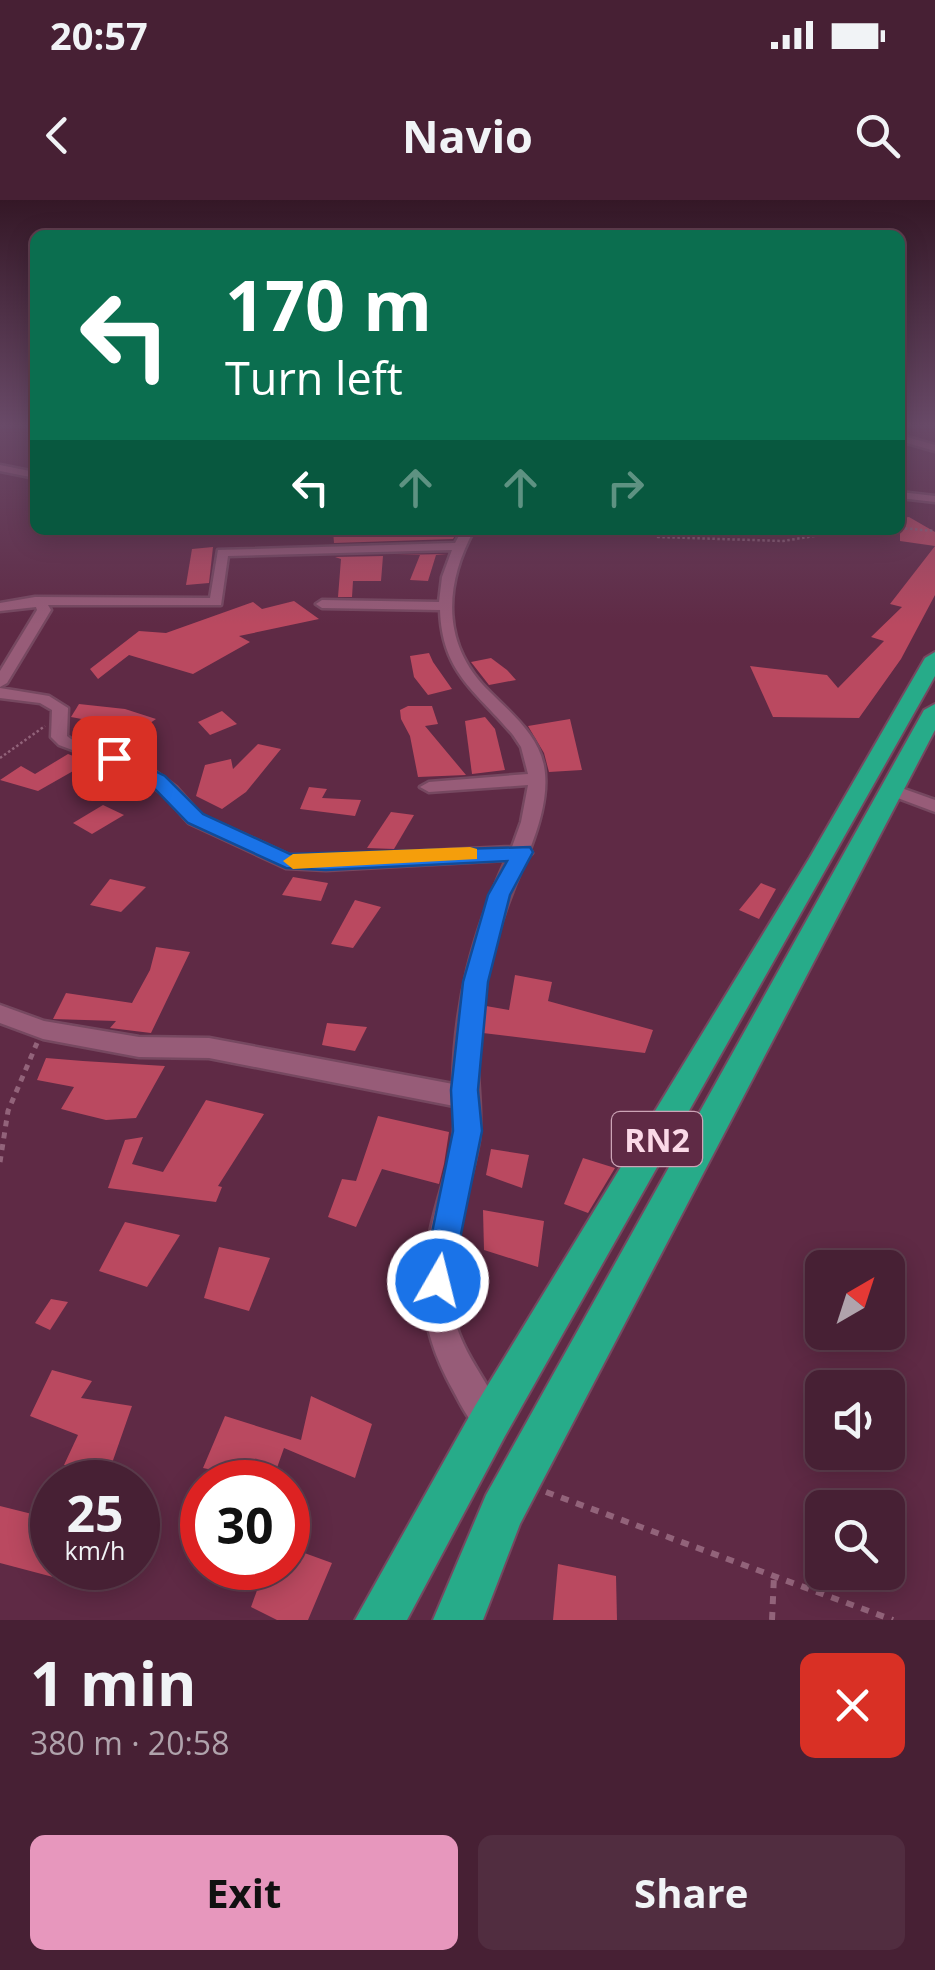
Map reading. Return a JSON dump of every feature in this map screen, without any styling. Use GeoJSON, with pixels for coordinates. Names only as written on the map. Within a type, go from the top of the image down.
{"type":"FeatureCollection","features":[{"type":"Feature","properties":{"kind":"highway","name":"RN2"},"geometry":{"type":"LineString","coordinates":[[380,1620],[490,1421],[822,860],[935,658]]}},
{"type":"Feature","properties":{"kind":"highway","name":"RN2"},"geometry":{"type":"LineString","coordinates":[[458,1620],[518,1482],[935,710]]}},
{"type":"Feature","properties":{"kind":"street"},"geometry":{"type":"LineString","coordinates":[[905,496],[935,499]]}},
{"type":"Feature","properties":{"kind":"street"},"geometry":{"type":"LineString","coordinates":[[465,535],[443,588],[447,639],[458,665],[519,732],[537,779],[523,852],[499,895],[485,934],[475,982],[466,1097],[468,1131],[439,1258],[436,1304],[456,1366],[490,1421]]}},
{"type":"Feature","properties":{"kind":"street"},"geometry":{"type":"LineString","coordinates":[[0,608],[35,602],[216,602],[222,553],[459,546]]}},
{"type":"Feature","properties":{"kind":"street"},"geometry":{"type":"LineString","coordinates":[[0,683],[44,610],[35,602]]}},
{"type":"Feature","properties":{"kind":"street"},"geometry":{"type":"LineString","coordinates":[[322,604],[446,606]]}},
{"type":"Feature","properties":{"kind":"street"},"geometry":{"type":"LineString","coordinates":[[0,694],[44,699],[60,708],[60,737],[65,742],[142,770],[170,790],[196,819],[286,861],[326,863],[523,852]]}},
{"type":"Feature","properties":{"kind":"street"},"geometry":{"type":"LineString","coordinates":[[430,787],[537,779]]}},
{"type":"Feature","properties":{"kind":"street"},"geometry":{"type":"LineString","coordinates":[[893,790],[935,806]]}},
{"type":"Feature","properties":{"kind":"street"},"geometry":{"type":"LineString","coordinates":[[0,1014],[42,1030],[139,1047],[209,1048],[466,1097]]}},
{"type":"Feature","properties":{"kind":"path"},"geometry":{"type":"LineString","coordinates":[[905,528],[935,531]]}},
{"type":"Feature","properties":{"kind":"path"},"geometry":{"type":"LineString","coordinates":[[656,535],[774,541],[817,535]]}},
{"type":"Feature","properties":{"kind":"path"},"geometry":{"type":"LineString","coordinates":[[0,758],[62,715]]}},
{"type":"Feature","properties":{"kind":"path"},"geometry":{"type":"LineString","coordinates":[[0,1162],[8,1111],[42,1030]]}},
{"type":"Feature","properties":{"kind":"path"},"geometry":{"type":"LineString","coordinates":[[518,1482],[893,1620]]}},
{"type":"Feature","properties":{"kind":"path"},"geometry":{"type":"LineString","coordinates":[[772,1620],[774,1576]]}},
{"type":"Feature","properties":{"kind":"building"},"geometry":{"type":"Polygon","coordinates":[[[905,517],[935,532],[935,546],[900,541],[900,535],[905,535],[905,517]]]}},
{"type":"Feature","properties":{"kind":"building"},"geometry":{"type":"Polygon","coordinates":[[[333,535],[455,535],[453,539],[334,543],[333,535]]]}},
{"type":"Feature","properties":{"kind":"building"},"geometry":{"type":"Polygon","coordinates":[[[935,546],[935,595],[901,659],[859,718],[773,717],[750,666],[827,675],[838,688],[884,641],[871,637],[902,607],[890,604],[935,546]]]}},
{"type":"Feature","properties":{"kind":"building"},"geometry":{"type":"Polygon","coordinates":[[[213,547],[209,583],[186,585],[192,549],[213,547]]]}},
{"type":"Feature","properties":{"kind":"building"},"geometry":{"type":"Polygon","coordinates":[[[447,554],[436,555],[428,581],[410,580],[420,555],[394,555],[447,554]]]}},
{"type":"Feature","properties":{"kind":"building"},"geometry":{"type":"Polygon","coordinates":[[[383,556],[381,581],[353,581],[352,597],[338,597],[341,559],[335,557],[383,556]]]}},
{"type":"Feature","properties":{"kind":"building"},"geometry":{"type":"Polygon","coordinates":[[[294,601],[319,619],[239,636],[250,642],[193,674],[129,655],[98,679],[90,669],[139,631],[166,633],[253,602],[262,609],[294,601]]]}},
{"type":"Feature","properties":{"kind":"building"},"geometry":{"type":"Polygon","coordinates":[[[429,653],[452,689],[428,695],[414,677],[410,656],[429,653]]]}},
{"type":"Feature","properties":{"kind":"building"},"geometry":{"type":"Polygon","coordinates":[[[491,658],[516,680],[489,685],[471,662],[491,658]]]}},
{"type":"Feature","properties":{"kind":"building"},"geometry":{"type":"Polygon","coordinates":[[[79,704],[125,709],[156,719],[140,730],[71,717],[79,704]]]}},
{"type":"Feature","properties":{"kind":"building"},"geometry":{"type":"Polygon","coordinates":[[[432,706],[438,724],[425,726],[466,775],[418,777],[410,736],[401,719],[400,710],[432,706]]]}},
{"type":"Feature","properties":{"kind":"building"},"geometry":{"type":"Polygon","coordinates":[[[222,711],[237,724],[210,735],[198,722],[222,711]]]}},
{"type":"Feature","properties":{"kind":"building"},"geometry":{"type":"Polygon","coordinates":[[[485,717],[495,729],[505,770],[472,774],[465,721],[485,717]]]}},
{"type":"Feature","properties":{"kind":"building"},"geometry":{"type":"Polygon","coordinates":[[[570,719],[582,770],[549,772],[544,753],[528,726],[570,719]]]}},
{"type":"Feature","properties":{"kind":"building"},"geometry":{"type":"Polygon","coordinates":[[[258,744],[281,749],[246,792],[222,809],[196,796],[205,765],[231,759],[233,769],[258,744]]]}},
{"type":"Feature","properties":{"kind":"building"},"geometry":{"type":"Polygon","coordinates":[[[68,754],[89,762],[38,791],[0,780],[21,766],[35,774],[68,754]]]}},
{"type":"Feature","properties":{"kind":"building"},"geometry":{"type":"Polygon","coordinates":[[[309,787],[327,789],[322,798],[361,800],[355,816],[300,809],[309,787]]]}},
{"type":"Feature","properties":{"kind":"building"},"geometry":{"type":"Polygon","coordinates":[[[103,805],[124,815],[92,834],[73,823],[103,805]]]}},
{"type":"Feature","properties":{"kind":"building"},"geometry":{"type":"Polygon","coordinates":[[[391,812],[414,815],[394,849],[367,848],[391,812]]]}},
{"type":"Feature","properties":{"kind":"building"},"geometry":{"type":"Polygon","coordinates":[[[293,877],[328,883],[321,901],[282,895],[293,877]]]}},
{"type":"Feature","properties":{"kind":"building"},"geometry":{"type":"Polygon","coordinates":[[[110,879],[146,887],[121,912],[90,905],[110,879]]]}},
{"type":"Feature","properties":{"kind":"building"},"geometry":{"type":"Polygon","coordinates":[[[761,883],[776,889],[759,919],[739,910],[761,883]]]}},
{"type":"Feature","properties":{"kind":"building"},"geometry":{"type":"Polygon","coordinates":[[[355,900],[381,907],[353,948],[331,944],[355,900]]]}},
{"type":"Feature","properties":{"kind":"building"},"geometry":{"type":"Polygon","coordinates":[[[156,947],[190,952],[151,1033],[110,1028],[116,1021],[53,1019],[66,993],[132,1003],[150,970],[156,947]]]}},
{"type":"Feature","properties":{"kind":"building"},"geometry":{"type":"Polygon","coordinates":[[[515,975],[552,982],[548,1001],[653,1030],[645,1053],[483,1033],[486,1006],[509,1010],[515,975]]]}},
{"type":"Feature","properties":{"kind":"building"},"geometry":{"type":"Polygon","coordinates":[[[327,1023],[367,1027],[355,1051],[322,1045],[327,1023]]]}},
{"type":"Feature","properties":{"kind":"building"},"geometry":{"type":"Polygon","coordinates":[[[46,1058],[165,1066],[136,1118],[106,1120],[61,1109],[74,1087],[37,1080],[46,1058]]]}},
{"type":"Feature","properties":{"kind":"building"},"geometry":{"type":"Polygon","coordinates":[[[206,1100],[264,1114],[218,1186],[222,1187],[216,1202],[108,1188],[125,1140],[143,1137],[132,1164],[163,1172],[206,1100]]]}},
{"type":"Feature","properties":{"kind":"building"},"geometry":{"type":"Polygon","coordinates":[[[378,1116],[449,1132],[444,1164],[439,1184],[382,1169],[356,1227],[328,1217],[342,1179],[356,1181],[378,1116]]]}},
{"type":"Feature","properties":{"kind":"building"},"geometry":{"type":"Polygon","coordinates":[[[491,1149],[529,1155],[522,1188],[486,1175],[491,1149]]]}},
{"type":"Feature","properties":{"kind":"building"},"geometry":{"type":"Polygon","coordinates":[[[583,1158],[615,1168],[588,1213],[564,1204],[583,1158]]]}},
{"type":"Feature","properties":{"kind":"building"},"geometry":{"type":"Polygon","coordinates":[[[483,1210],[544,1221],[538,1267],[484,1250],[483,1210]]]}},
{"type":"Feature","properties":{"kind":"building"},"geometry":{"type":"Polygon","coordinates":[[[125,1222],[180,1235],[147,1287],[99,1271],[125,1222]]]}},
{"type":"Feature","properties":{"kind":"building"},"geometry":{"type":"Polygon","coordinates":[[[219,1247],[270,1258],[249,1311],[204,1298],[219,1247]]]}},
{"type":"Feature","properties":{"kind":"building"},"geometry":{"type":"Polygon","coordinates":[[[51,1299],[68,1302],[50,1330],[35,1323],[51,1299]]]}},
{"type":"Feature","properties":{"kind":"building"},"geometry":{"type":"Polygon","coordinates":[[[52,1370],[92,1381],[81,1398],[132,1406],[113,1460],[66,1460],[78,1435],[30,1416],[52,1370]]]}},
{"type":"Feature","properties":{"kind":"building"},"geometry":{"type":"Polygon","coordinates":[[[311,1396],[372,1424],[355,1478],[284,1448],[280,1460],[206,1460],[225,1416],[301,1440],[311,1396]]]}},
{"type":"Feature","properties":{"kind":"building"},"geometry":{"type":"Polygon","coordinates":[[[0,1506],[30,1514],[30,1571],[0,1563],[0,1506]]]}},
{"type":"Feature","properties":{"kind":"building"},"geometry":{"type":"Polygon","coordinates":[[[310,1555],[332,1563],[308,1620],[277,1620],[251,1607],[257,1590],[310,1590],[310,1555]]]}},
{"type":"Feature","properties":{"kind":"building"},"geometry":{"type":"Polygon","coordinates":[[[558,1564],[616,1576],[617,1620],[553,1620],[558,1564]]]}},
{"type":"Feature","properties":{"kind":"slow traffic"},"geometry":{"type":"LineString","coordinates":[[293,861],[326,863],[470,854]]}},
{"type":"Feature","properties":{"kind":"route"},"geometry":{"type":"LineString","coordinates":[[114,758],[158,781],[196,819],[286,861],[326,863],[523,852],[499,895],[485,934],[475,982],[465,1090],[468,1131],[439,1258],[438,1281]]}}]}
